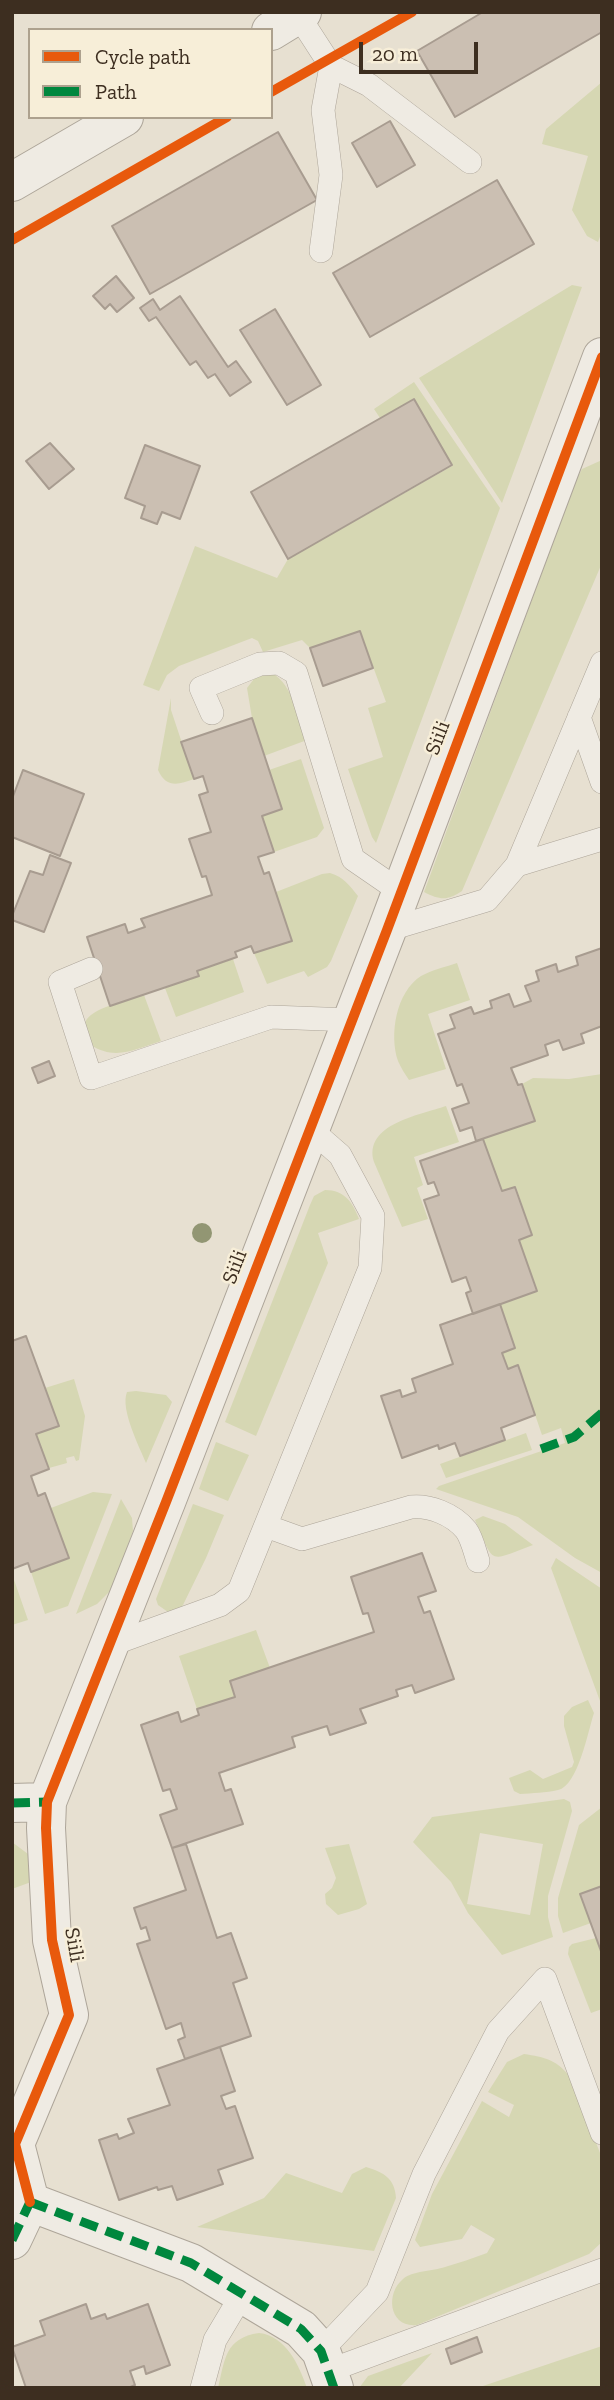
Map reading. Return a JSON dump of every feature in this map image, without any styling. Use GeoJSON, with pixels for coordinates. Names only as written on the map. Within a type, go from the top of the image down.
{"type":"FeatureCollection","features":[{"type":"Feature","properties":{"kind":"street"},"geometry":{"type":"LineString","coordinates":[[12,182],[121,119]]}},
{"type":"Feature","properties":{"kind":"street","name":"Siili"},"geometry":{"type":"LineString","coordinates":[[30,2202],[15,2144],[69,2015],[52,1940],[46,1828],[30,1803],[110,1645],[401,892],[594,408],[602,357]]}},
{"type":"Feature","properties":{"kind":"street"},"geometry":{"type":"LineString","coordinates":[[12,2240],[30,2202],[191,2263],[301,2329],[328,2370]]}},
{"type":"Feature","properties":{"kind":"lane"},"geometry":{"type":"LineString","coordinates":[[290,19],[331,66],[369,85],[470,162]]}},
{"type":"Feature","properties":{"kind":"lane"},"geometry":{"type":"LineString","coordinates":[[321,251],[331,175],[323,110],[331,66]]}},
{"type":"Feature","properties":{"kind":"lane"},"geometry":{"type":"LineString","coordinates":[[212,713],[201,688],[260,664],[279,663],[296,673],[353,859],[401,892]]}},
{"type":"Feature","properties":{"kind":"lane"},"geometry":{"type":"LineString","coordinates":[[387,930],[487,900],[517,865],[602,663]]}},
{"type":"Feature","properties":{"kind":"lane"},"geometry":{"type":"LineString","coordinates":[[579,717],[602,782]]}},
{"type":"Feature","properties":{"kind":"lane"},"geometry":{"type":"LineString","coordinates":[[517,865],[602,839]]}},
{"type":"Feature","properties":{"kind":"lane"},"geometry":{"type":"LineString","coordinates":[[91,969],[60,982],[91,1079],[271,1017],[351,1020]]}},
{"type":"Feature","properties":{"kind":"lane"},"geometry":{"type":"LineString","coordinates":[[110,1645],[220,1605],[239,1591],[370,1268],[373,1216],[340,1155],[309,1128]]}},
{"type":"Feature","properties":{"kind":"lane"},"geometry":{"type":"LineString","coordinates":[[266,1526],[302,1539],[411,1507],[426,1506],[456,1520],[467,1531],[478,1561]]}},
{"type":"Feature","properties":{"kind":"lane"},"geometry":{"type":"LineString","coordinates":[[328,2370],[377,2292],[424,2174],[498,2031],[545,1979],[602,2133]]}},
{"type":"Feature","properties":{"kind":"lane"},"geometry":{"type":"LineString","coordinates":[[328,2370],[602,2270]]}},
{"type":"Feature","properties":{"kind":"lane"},"geometry":{"type":"LineString","coordinates":[[202,2388],[215,2340],[243,2293]]}},
{"type":"Feature","properties":{"kind":"green space"},"geometry":{"type":"Polygon","coordinates":[[[602,82],[602,231],[598,242],[587,236],[572,210],[588,156],[542,144],[546,129],[602,82]]]}},
{"type":"Feature","properties":{"kind":"green space"},"geometry":{"type":"Polygon","coordinates":[[[572,285],[582,287],[502,503],[419,378],[572,285]]]}},
{"type":"Feature","properties":{"kind":"green space"},"geometry":{"type":"Polygon","coordinates":[[[414,382],[500,508],[376,843],[348,769],[383,757],[368,708],[386,702],[360,631],[310,648],[302,640],[263,652],[258,641],[252,638],[179,666],[167,675],[159,691],[143,685],[195,546],[277,578],[288,559],[452,466],[414,399],[380,418],[374,409],[414,382]]]}},
{"type":"Feature","properties":{"kind":"green space"},"geometry":{"type":"Polygon","coordinates":[[[602,460],[602,563],[462,891],[448,898],[435,897],[424,892],[576,480],[582,469],[602,460]]]}},
{"type":"Feature","properties":{"kind":"green space"},"geometry":{"type":"Polygon","coordinates":[[[272,673],[290,694],[307,740],[264,756],[252,718],[247,688],[257,675],[272,673]]]}},
{"type":"Feature","properties":{"kind":"green space"},"geometry":{"type":"Polygon","coordinates":[[[171,698],[171,710],[194,779],[178,784],[165,780],[158,770],[171,698]]]}},
{"type":"Feature","properties":{"kind":"green space"},"geometry":{"type":"Polygon","coordinates":[[[301,759],[324,828],[317,837],[274,852],[262,816],[282,809],[269,770],[301,759]]]}},
{"type":"Feature","properties":{"kind":"green space"},"geometry":{"type":"Polygon","coordinates":[[[330,873],[343,879],[358,896],[331,961],[327,967],[308,977],[304,971],[267,984],[254,953],[292,940],[276,892],[330,873]]]}},
{"type":"Feature","properties":{"kind":"green space"},"geometry":{"type":"Polygon","coordinates":[[[233,959],[244,992],[176,1017],[165,988],[199,976],[197,971],[233,959]]]}},
{"type":"Feature","properties":{"kind":"green space"},"geometry":{"type":"Polygon","coordinates":[[[457,963],[470,1000],[428,1014],[446,1069],[409,1080],[395,1051],[395,1027],[400,1003],[412,983],[421,976],[457,963]]]}},
{"type":"Feature","properties":{"kind":"green space"},"geometry":{"type":"Polygon","coordinates":[[[144,995],[161,1041],[117,1053],[100,1050],[91,1045],[85,1028],[88,1018],[102,1009],[144,995]]]}},
{"type":"Feature","properties":{"kind":"green space"},"geometry":{"type":"Polygon","coordinates":[[[602,1074],[602,1573],[575,1558],[518,1517],[436,1489],[565,1443],[561,1428],[542,1435],[518,1365],[508,1369],[502,1353],[515,1348],[500,1304],[537,1291],[519,1240],[532,1235],[516,1187],[502,1191],[483,1139],[535,1121],[522,1084],[533,1078],[569,1079],[602,1074]]]}},
{"type":"Feature","properties":{"kind":"green space"},"geometry":{"type":"Polygon","coordinates":[[[446,1106],[459,1142],[414,1157],[423,1185],[417,1188],[428,1219],[402,1227],[374,1162],[373,1149],[377,1138],[396,1123],[446,1106]]]}},
{"type":"Feature","properties":{"kind":"green space"},"geometry":{"type":"Polygon","coordinates":[[[325,1190],[338,1192],[347,1198],[359,1219],[318,1233],[328,1263],[256,1436],[225,1422],[310,1205],[314,1196],[325,1190]]]}},
{"type":"Feature","properties":{"kind":"green space"},"geometry":{"type":"Polygon","coordinates":[[[74,1379],[85,1416],[79,1460],[76,1461],[74,1456],[66,1458],[67,1463],[49,1468],[36,1434],[58,1425],[45,1388],[74,1379]]]}},
{"type":"Feature","properties":{"kind":"green space"},"geometry":{"type":"Polygon","coordinates":[[[127,1392],[166,1395],[172,1402],[146,1463],[131,1428],[126,1408],[127,1392]]]}},
{"type":"Feature","properties":{"kind":"green space"},"geometry":{"type":"Polygon","coordinates":[[[526,1433],[532,1450],[446,1478],[440,1464],[526,1433]]]}},
{"type":"Feature","properties":{"kind":"green space"},"geometry":{"type":"Polygon","coordinates":[[[216,1442],[249,1455],[228,1501],[199,1489],[216,1442]]]}},
{"type":"Feature","properties":{"kind":"green space"},"geometry":{"type":"Polygon","coordinates":[[[93,1492],[112,1494],[68,1606],[45,1614],[31,1572],[69,1558],[51,1508],[93,1492]]]}},
{"type":"Feature","properties":{"kind":"green space"},"geometry":{"type":"Polygon","coordinates":[[[121,1499],[132,1518],[133,1531],[112,1589],[97,1604],[76,1614],[121,1499]]]}},
{"type":"Feature","properties":{"kind":"green space"},"geometry":{"type":"Polygon","coordinates":[[[193,1504],[224,1515],[183,1605],[180,1610],[168,1612],[158,1605],[156,1599],[193,1504]]]}},
{"type":"Feature","properties":{"kind":"green space"},"geometry":{"type":"Polygon","coordinates":[[[483,1516],[505,1524],[533,1545],[507,1555],[494,1556],[475,1520],[483,1516]]]}},
{"type":"Feature","properties":{"kind":"green space"},"geometry":{"type":"Polygon","coordinates":[[[556,1558],[602,1589],[600,1701],[551,1568],[556,1558]]]}},
{"type":"Feature","properties":{"kind":"green space"},"geometry":{"type":"Polygon","coordinates":[[[12,1574],[28,1620],[12,1625],[12,1574]]]}},
{"type":"Feature","properties":{"kind":"green space"},"geometry":{"type":"Polygon","coordinates":[[[256,1630],[270,1668],[230,1681],[235,1697],[197,1709],[179,1656],[256,1630]]]}},
{"type":"Feature","properties":{"kind":"green space"},"geometry":{"type":"Polygon","coordinates":[[[588,1700],[594,1713],[577,1769],[571,1779],[558,1790],[520,1794],[514,1791],[509,1778],[530,1770],[543,1779],[572,1767],[574,1762],[564,1726],[564,1716],[572,1707],[588,1700]]]}},
{"type":"Feature","properties":{"kind":"green space"},"geometry":{"type":"Polygon","coordinates":[[[564,1799],[570,1802],[572,1811],[548,1896],[548,1917],[553,1937],[502,1955],[468,1913],[451,1882],[413,1842],[432,1817],[564,1799]],[[480,1833],[467,1904],[530,1915],[543,1844],[480,1833]]]}},
{"type":"Feature","properties":{"kind":"green space"},"geometry":{"type":"Polygon","coordinates":[[[602,1807],[602,1886],[581,1894],[591,1923],[563,1933],[558,1916],[558,1898],[579,1825],[602,1807]]]}},
{"type":"Feature","properties":{"kind":"green space"},"geometry":{"type":"Polygon","coordinates":[[[12,1842],[28,1854],[42,1878],[12,1889],[12,1842]]]}},
{"type":"Feature","properties":{"kind":"green space"},"geometry":{"type":"Polygon","coordinates":[[[349,1844],[367,1904],[338,1915],[326,1904],[325,1894],[332,1888],[336,1878],[325,1848],[349,1844]]]}},
{"type":"Feature","properties":{"kind":"green space"},"geometry":{"type":"Polygon","coordinates":[[[596,1938],[602,1954],[602,2009],[591,2013],[568,1954],[572,1944],[596,1938]]]}},
{"type":"Feature","properties":{"kind":"green space"},"geometry":{"type":"Polygon","coordinates":[[[524,2054],[550,2060],[571,2079],[602,2158],[602,2242],[589,2254],[417,2325],[400,2321],[392,2301],[397,2285],[403,2279],[412,2274],[445,2267],[487,2253],[495,2239],[471,2225],[462,2239],[420,2247],[415,2240],[432,2194],[482,2101],[509,2117],[514,2105],[488,2092],[507,2062],[524,2054]]]}},
{"type":"Feature","properties":{"kind":"green space"},"geometry":{"type":"Polygon","coordinates":[[[366,2167],[378,2171],[391,2181],[396,2198],[374,2251],[197,2227],[264,2198],[286,2173],[342,2193],[352,2174],[366,2167]]]}},
{"type":"Feature","properties":{"kind":"green space"},"geometry":{"type":"Polygon","coordinates":[[[259,2333],[268,2335],[284,2346],[300,2370],[307,2388],[218,2388],[228,2351],[239,2340],[259,2333]]]}},
{"type":"Feature","properties":{"kind":"green space"},"geometry":{"type":"Polygon","coordinates":[[[602,2346],[602,2388],[477,2388],[602,2346]]]}},
{"type":"Feature","properties":{"kind":"green space"},"geometry":{"type":"Polygon","coordinates":[[[432,2353],[399,2388],[359,2388],[368,2376],[432,2353]]]}},
{"type":"Feature","properties":{"kind":"building"},"geometry":{"type":"Polygon","coordinates":[[[483,12],[602,12],[602,32],[455,117],[417,51],[483,12]]]}},
{"type":"Feature","properties":{"kind":"building"},"geometry":{"type":"Polygon","coordinates":[[[390,121],[415,165],[377,187],[352,143],[390,121]]]}},
{"type":"Feature","properties":{"kind":"building"},"geometry":{"type":"Polygon","coordinates":[[[278,132],[317,200],[150,294],[112,226],[278,132]]]}},
{"type":"Feature","properties":{"kind":"building"},"geometry":{"type":"Polygon","coordinates":[[[497,180],[534,244],[370,337],[333,273],[497,180]]]}},
{"type":"Feature","properties":{"kind":"building"},"geometry":{"type":"Polygon","coordinates":[[[116,276],[134,298],[117,312],[110,304],[105,309],[93,296],[116,276]]]}},
{"type":"Feature","properties":{"kind":"building"},"geometry":{"type":"Polygon","coordinates":[[[180,296],[228,367],[236,361],[251,382],[230,396],[215,374],[208,378],[196,361],[190,365],[156,317],[149,321],[140,308],[153,299],[160,310],[180,296]]]}},
{"type":"Feature","properties":{"kind":"building"},"geometry":{"type":"Polygon","coordinates":[[[275,309],[321,385],[287,405],[240,330],[275,309]]]}},
{"type":"Feature","properties":{"kind":"building"},"geometry":{"type":"Polygon","coordinates":[[[414,399],[452,465],[288,559],[251,492],[414,399]]]}},
{"type":"Feature","properties":{"kind":"building"},"geometry":{"type":"Polygon","coordinates":[[[50,443],[74,469],[49,489],[26,461],[50,443]]]}},
{"type":"Feature","properties":{"kind":"building"},"geometry":{"type":"Polygon","coordinates":[[[145,445],[200,466],[180,519],[162,512],[157,524],[141,518],[145,506],[125,498],[145,445]]]}},
{"type":"Feature","properties":{"kind":"building"},"geometry":{"type":"Polygon","coordinates":[[[360,631],[373,668],[323,686],[310,648],[360,631]]]}},
{"type":"Feature","properties":{"kind":"building"},"geometry":{"type":"Polygon","coordinates":[[[252,718],[282,809],[262,816],[274,852],[258,857],[264,874],[269,872],[292,941],[254,953],[251,946],[235,952],[237,957],[197,971],[199,976],[110,1006],[87,937],[125,924],[128,933],[145,927],[141,919],[212,895],[206,876],[202,877],[189,839],[211,832],[199,795],[208,792],[203,776],[194,779],[181,742],[252,718]]]}},
{"type":"Feature","properties":{"kind":"building"},"geometry":{"type":"Polygon","coordinates":[[[23,770],[84,794],[60,856],[12,837],[12,799],[23,770]]]}},
{"type":"Feature","properties":{"kind":"building"},"geometry":{"type":"Polygon","coordinates":[[[50,855],[71,863],[44,932],[12,920],[12,916],[30,871],[43,875],[50,855]]]}},
{"type":"Feature","properties":{"kind":"building"},"geometry":{"type":"Polygon","coordinates":[[[602,948],[602,1026],[581,1034],[584,1043],[563,1050],[559,1040],[545,1045],[548,1055],[511,1068],[518,1085],[522,1084],[535,1121],[476,1141],[472,1127],[460,1131],[452,1109],[469,1103],[462,1084],[457,1086],[438,1034],[455,1028],[450,1015],[471,1007],[474,1014],[492,1008],[490,1001],[509,994],[514,1007],[531,1001],[525,986],[539,981],[536,971],[556,964],[558,972],[578,965],[576,957],[602,948]]]}},
{"type":"Feature","properties":{"kind":"building"},"geometry":{"type":"Polygon","coordinates":[[[49,1061],[55,1076],[38,1083],[32,1068],[49,1061]]]}},
{"type":"Feature","properties":{"kind":"building"},"geometry":{"type":"Polygon","coordinates":[[[483,1139],[502,1191],[515,1187],[532,1235],[519,1240],[537,1291],[473,1314],[466,1293],[471,1291],[466,1277],[452,1282],[424,1200],[439,1195],[434,1182],[428,1184],[420,1161],[483,1139]]]}},
{"type":"Feature","properties":{"kind":"building"},"geometry":{"type":"Polygon","coordinates":[[[500,1304],[515,1348],[502,1353],[508,1369],[518,1365],[535,1415],[501,1428],[505,1440],[460,1456],[455,1443],[439,1449],[438,1445],[402,1458],[381,1396],[400,1390],[402,1397],[416,1392],[412,1379],[453,1364],[440,1325],[500,1304]]]}},
{"type":"Feature","properties":{"kind":"building"},"geometry":{"type":"Polygon","coordinates":[[[26,1336],[59,1426],[36,1434],[49,1469],[31,1476],[38,1496],[45,1493],[69,1558],[31,1572],[28,1563],[12,1569],[12,1341],[26,1336]]]}},
{"type":"Feature","properties":{"kind":"building"},"geometry":{"type":"Polygon","coordinates":[[[422,1553],[436,1591],[418,1597],[424,1613],[430,1611],[454,1679],[415,1693],[412,1685],[396,1690],[398,1696],[360,1709],[366,1723],[330,1735],[327,1726],[292,1737],[295,1747],[219,1773],[225,1791],[231,1789],[243,1824],[172,1848],[160,1815],[177,1809],[170,1789],[163,1791],[141,1725],[178,1712],[181,1722],[199,1715],[197,1709],[235,1697],[230,1681],[374,1632],[368,1613],[363,1614],[351,1577],[422,1553]]]}},
{"type":"Feature","properties":{"kind":"building"},"geometry":{"type":"Polygon","coordinates":[[[186,1844],[217,1938],[231,1933],[247,1978],[233,1983],[251,2036],[185,2059],[178,2040],[185,2037],[181,2023],[166,2029],[137,1944],[150,1940],[146,1927],[141,1929],[134,1908],[186,1890],[172,1848],[186,1844]]]}},
{"type":"Feature","properties":{"kind":"building"},"geometry":{"type":"Polygon","coordinates":[[[602,1886],[602,1954],[580,1894],[602,1886]]]}},
{"type":"Feature","properties":{"kind":"building"},"geometry":{"type":"Polygon","coordinates":[[[220,2047],[235,2091],[221,2096],[226,2109],[235,2106],[253,2158],[218,2170],[223,2184],[177,2200],[172,2186],[158,2190],[157,2187],[119,2200],[99,2140],[117,2134],[119,2139],[134,2133],[128,2119],[170,2105],[157,2069],[220,2047]]]}},
{"type":"Feature","properties":{"kind":"building"},"geometry":{"type":"Polygon","coordinates":[[[86,2304],[91,2319],[105,2314],[107,2319],[148,2304],[170,2365],[146,2374],[144,2366],[130,2371],[135,2385],[128,2388],[26,2388],[12,2347],[45,2335],[40,2321],[86,2304]]]}},
{"type":"Feature","properties":{"kind":"building"},"geometry":{"type":"Polygon","coordinates":[[[477,2337],[482,2352],[451,2364],[446,2349],[477,2337]]]}},
{"type":"Feature","properties":{"kind":"marked path"},"geometry":{"type":"LineString","coordinates":[[541,1449],[574,1437],[602,1413]]}},
{"type":"Feature","properties":{"kind":"marked path"},"geometry":{"type":"LineString","coordinates":[[12,1803],[47,1802]]}},
{"type":"Feature","properties":{"kind":"marked path"},"geometry":{"type":"LineString","coordinates":[[30,2202],[191,2263],[301,2329],[321,2351],[334,2388]]}},
{"type":"Feature","properties":{"kind":"marked path"},"geometry":{"type":"LineString","coordinates":[[12,2240],[30,2202]]}},
{"type":"Feature","properties":{"kind":"cycle path"},"geometry":{"type":"LineString","coordinates":[[273,91],[412,12]]}},
{"type":"Feature","properties":{"kind":"cycle path"},"geometry":{"type":"LineString","coordinates":[[12,240],[224,119]]}},
{"type":"Feature","properties":{"kind":"cycle path"},"geometry":{"type":"LineString","coordinates":[[30,2202],[15,2144],[69,2015],[52,1940],[47,1802],[387,930],[602,357]]}}]}
